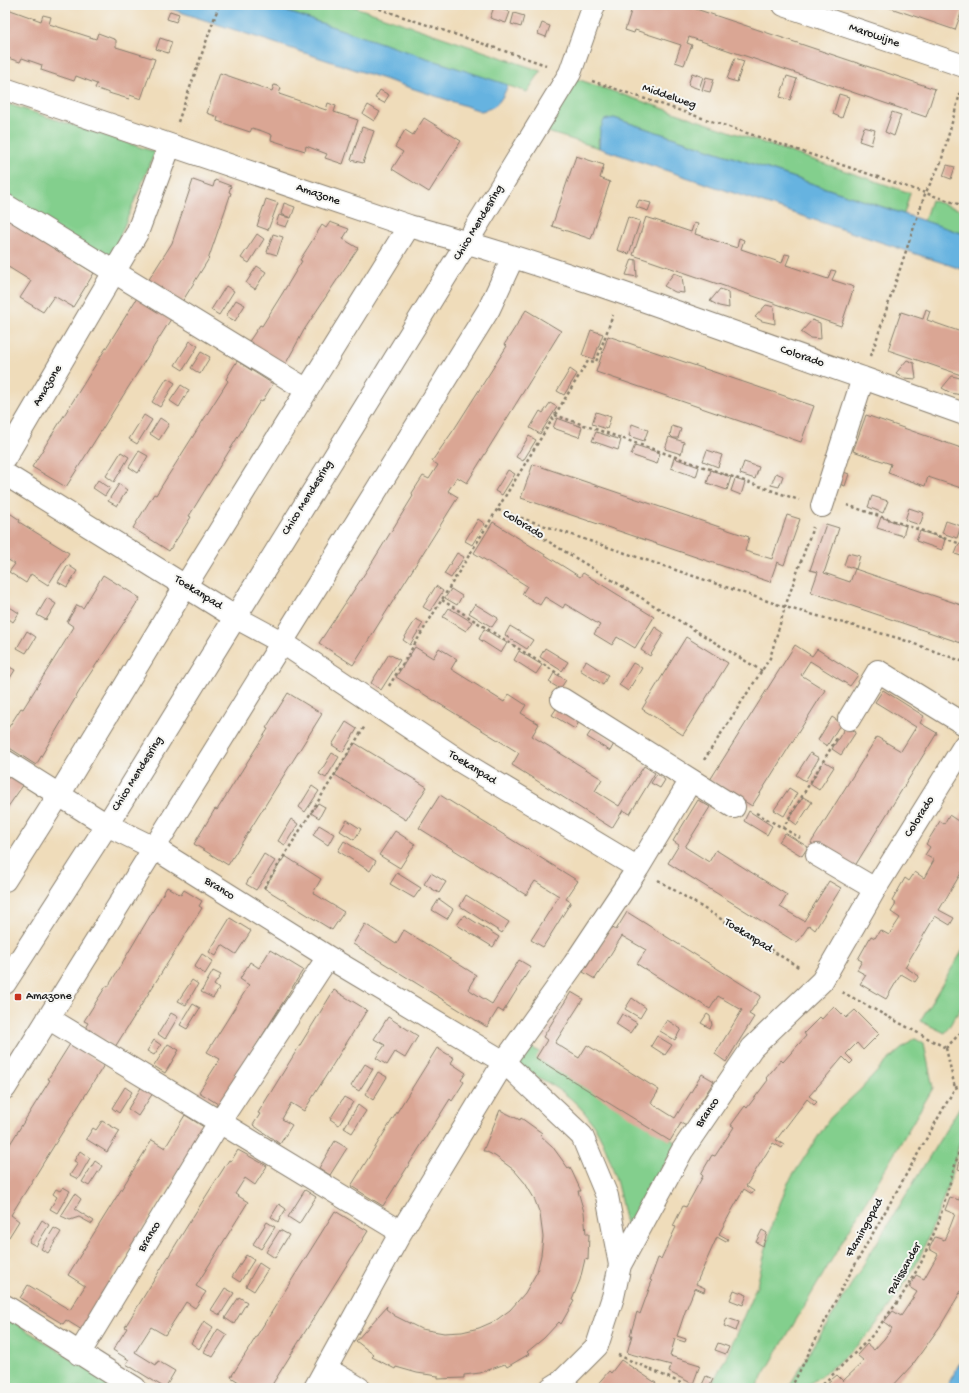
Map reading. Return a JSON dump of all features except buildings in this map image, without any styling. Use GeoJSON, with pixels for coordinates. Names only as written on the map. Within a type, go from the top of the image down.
{"type":"FeatureCollection","features":[{"type":"Feature","properties":{"kind":"street","name":"Chico Mendesring"},"geometry":{"type":"LineString","coordinates":[[5,982],[107,825],[235,616],[468,242],[570,73],[594,5]]}},
{"type":"Feature","properties":{"kind":"street","name":"Marowijne"},"geometry":{"type":"LineString","coordinates":[[784,5],[964,66]]}},
{"type":"Feature","properties":{"kind":"street","name":"Amazone"},"geometry":{"type":"LineString","coordinates":[[5,89],[409,226],[468,242]]}},
{"type":"Feature","properties":{"kind":"street","name":"Amazone"},"geometry":{"type":"LineString","coordinates":[[5,458],[138,233],[170,145]]}},
{"type":"Feature","properties":{"kind":"street"},"geometry":{"type":"LineString","coordinates":[[5,205],[307,390]]}},
{"type":"Feature","properties":{"kind":"street"},"geometry":{"type":"LineString","coordinates":[[5,880],[59,795],[186,585],[409,226]]}},
{"type":"Feature","properties":{"kind":"street","name":"Colorado"},"geometry":{"type":"LineString","coordinates":[[468,242],[964,414]]}},
{"type":"Feature","properties":{"kind":"street"},"geometry":{"type":"LineString","coordinates":[[5,1088],[283,643],[489,309],[513,258]]}},
{"type":"Feature","properties":{"kind":"street"},"geometry":{"type":"LineString","coordinates":[[822,506],[863,378]]}},
{"type":"Feature","properties":{"kind":"street","name":"Toekanpad"},"geometry":{"type":"LineString","coordinates":[[5,474],[235,616],[283,643],[460,761],[638,868]]}},
{"type":"Feature","properties":{"kind":"street"},"geometry":{"type":"LineString","coordinates":[[849,719],[878,671],[964,724]]}},
{"type":"Feature","properties":{"kind":"street"},"geometry":{"type":"LineString","coordinates":[[562,699],[734,807]]}},
{"type":"Feature","properties":{"kind":"street","name":"Colorado"},"geometry":{"type":"LineString","coordinates":[[822,981],[875,889],[964,746]]}},
{"type":"Feature","properties":{"kind":"street"},"geometry":{"type":"LineString","coordinates":[[5,761],[107,825]]}},
{"type":"Feature","properties":{"kind":"street"},"geometry":{"type":"LineString","coordinates":[[316,1388],[401,1232],[504,1062],[574,964],[638,868],[691,780]]}},
{"type":"Feature","properties":{"kind":"street","name":"Branco"},"geometry":{"type":"LineString","coordinates":[[107,825],[154,848],[328,957],[504,1062],[582,1136],[607,1196],[620,1265]]}},
{"type":"Feature","properties":{"kind":"street"},"geometry":{"type":"LineString","coordinates":[[817,855],[875,889]]}},
{"type":"Feature","properties":{"kind":"street","name":"Branco"},"geometry":{"type":"LineString","coordinates":[[79,1354],[220,1121],[328,957]]}},
{"type":"Feature","properties":{"kind":"street","name":"Branco"},"geometry":{"type":"LineString","coordinates":[[551,1388],[562,1381],[597,1346],[613,1297],[620,1265],[682,1152],[752,1048],[822,981]]}},
{"type":"Feature","properties":{"kind":"street"},"geometry":{"type":"LineString","coordinates":[[48,1018],[401,1232]]}},
{"type":"Feature","properties":{"kind":"street"},"geometry":{"type":"LineString","coordinates":[[5,1306],[135,1388]]}},
{"type":"Feature","properties":{"kind":"street"},"geometry":{"type":"LineString","coordinates":[[327,1369],[359,1388]]}},
{"type":"Feature","properties":{"kind":"path"},"geometry":{"type":"LineString","coordinates":[[170,145],[219,5]]}},
{"type":"Feature","properties":{"kind":"path","name":"Middelweg"},"geometry":{"type":"LineString","coordinates":[[368,5],[964,206]]}},
{"type":"Feature","properties":{"kind":"path"},"geometry":{"type":"LineString","coordinates":[[863,378],[918,213],[925,194],[941,162],[962,88]]}},
{"type":"Feature","properties":{"kind":"path"},"geometry":{"type":"LineString","coordinates":[[251,909],[498,510],[588,361],[596,362],[621,294]]}},
{"type":"Feature","properties":{"kind":"path"},"geometry":{"type":"LineString","coordinates":[[555,416],[775,492],[822,506],[850,505],[964,545]]}},
{"type":"Feature","properties":{"kind":"path"},"geometry":{"type":"LineString","coordinates":[[691,780],[770,658],[785,607],[822,506]]}},
{"type":"Feature","properties":{"kind":"path","name":"Colorado"},"geometry":{"type":"LineString","coordinates":[[498,510],[785,607],[898,638],[964,662]]}},
{"type":"Feature","properties":{"kind":"path","name":"Colorado"},"geometry":{"type":"LineString","coordinates":[[498,510],[762,671]]}},
{"type":"Feature","properties":{"kind":"path"},"geometry":{"type":"LineString","coordinates":[[442,600],[572,683],[562,699]]}},
{"type":"Feature","properties":{"kind":"path"},"geometry":{"type":"LineString","coordinates":[[734,807],[743,805],[783,828],[849,719]]}},
{"type":"Feature","properties":{"kind":"path","name":"Toekanpad"},"geometry":{"type":"LineString","coordinates":[[638,868],[822,981],[946,1048]]}},
{"type":"Feature","properties":{"kind":"path"},"geometry":{"type":"LineString","coordinates":[[964,1029],[946,1048],[955,1088],[964,1084]]}},
{"type":"Feature","properties":{"kind":"path","name":"Flamingopad"},"geometry":{"type":"LineString","coordinates":[[791,1388],[842,1288],[955,1088]]}},
{"type":"Feature","properties":{"kind":"path","name":"Palissander"},"geometry":{"type":"LineString","coordinates":[[819,1388],[870,1338],[900,1299],[921,1263],[938,1224],[964,1134]]}},
{"type":"Feature","properties":{"kind":"path"},"geometry":{"type":"LineString","coordinates":[[597,1346],[692,1388]]}},
{"type":"Feature","properties":{"kind":"green space"},"geometry":{"type":"Polygon","coordinates":[[[267,5],[349,5],[541,71],[527,92],[267,5]]]}},
{"type":"Feature","properties":{"kind":"green space"},"geometry":{"type":"Polygon","coordinates":[[[574,78],[910,193],[904,214],[614,118],[598,140],[599,148],[541,130],[574,78]]]}},
{"type":"Feature","properties":{"kind":"green space"},"geometry":{"type":"Polygon","coordinates":[[[5,103],[155,152],[108,264],[5,199],[5,103]]]}},
{"type":"Feature","properties":{"kind":"green space"},"geometry":{"type":"Polygon","coordinates":[[[931,200],[964,211],[964,234],[924,221],[931,200]]]}},
{"type":"Feature","properties":{"kind":"green space"},"geometry":{"type":"Polygon","coordinates":[[[964,948],[964,1003],[945,1033],[920,1021],[964,948]]]}},
{"type":"Feature","properties":{"kind":"green space"},"geometry":{"type":"Polygon","coordinates":[[[914,1038],[924,1044],[933,1088],[756,1388],[710,1388],[728,1353],[757,1285],[772,1224],[788,1183],[830,1118],[860,1090],[886,1062],[914,1038]]]}},
{"type":"Feature","properties":{"kind":"green space"},"geometry":{"type":"Polygon","coordinates":[[[530,1046],[677,1143],[627,1229],[615,1176],[603,1141],[583,1111],[570,1098],[518,1066],[530,1046]]]}},
{"type":"Feature","properties":{"kind":"green space"},"geometry":{"type":"Polygon","coordinates":[[[964,1100],[964,1126],[949,1183],[918,1261],[897,1296],[869,1334],[843,1359],[804,1388],[788,1388],[964,1100]]]}},
{"type":"Feature","properties":{"kind":"green space"},"geometry":{"type":"Polygon","coordinates":[[[5,1317],[119,1388],[11,1388],[5,1384],[5,1317]]]}},
{"type":"Feature","properties":{"kind":"water"},"geometry":{"type":"Polygon","coordinates":[[[159,5],[267,5],[508,85],[504,95],[495,105],[487,110],[481,111],[159,5]]]}},
{"type":"Feature","properties":{"kind":"water"},"geometry":{"type":"Polygon","coordinates":[[[614,118],[964,234],[964,270],[599,148],[600,130],[604,120],[614,118]]]}},
{"type":"Feature","properties":{"kind":"water"},"geometry":{"type":"Polygon","coordinates":[[[964,1355],[964,1388],[946,1388],[964,1355]]]}},
{"type":"Feature","properties":{"kind":"place","name":"Amazone"},"geometry":{"type":"Point","coordinates":[18,997]}}]}
